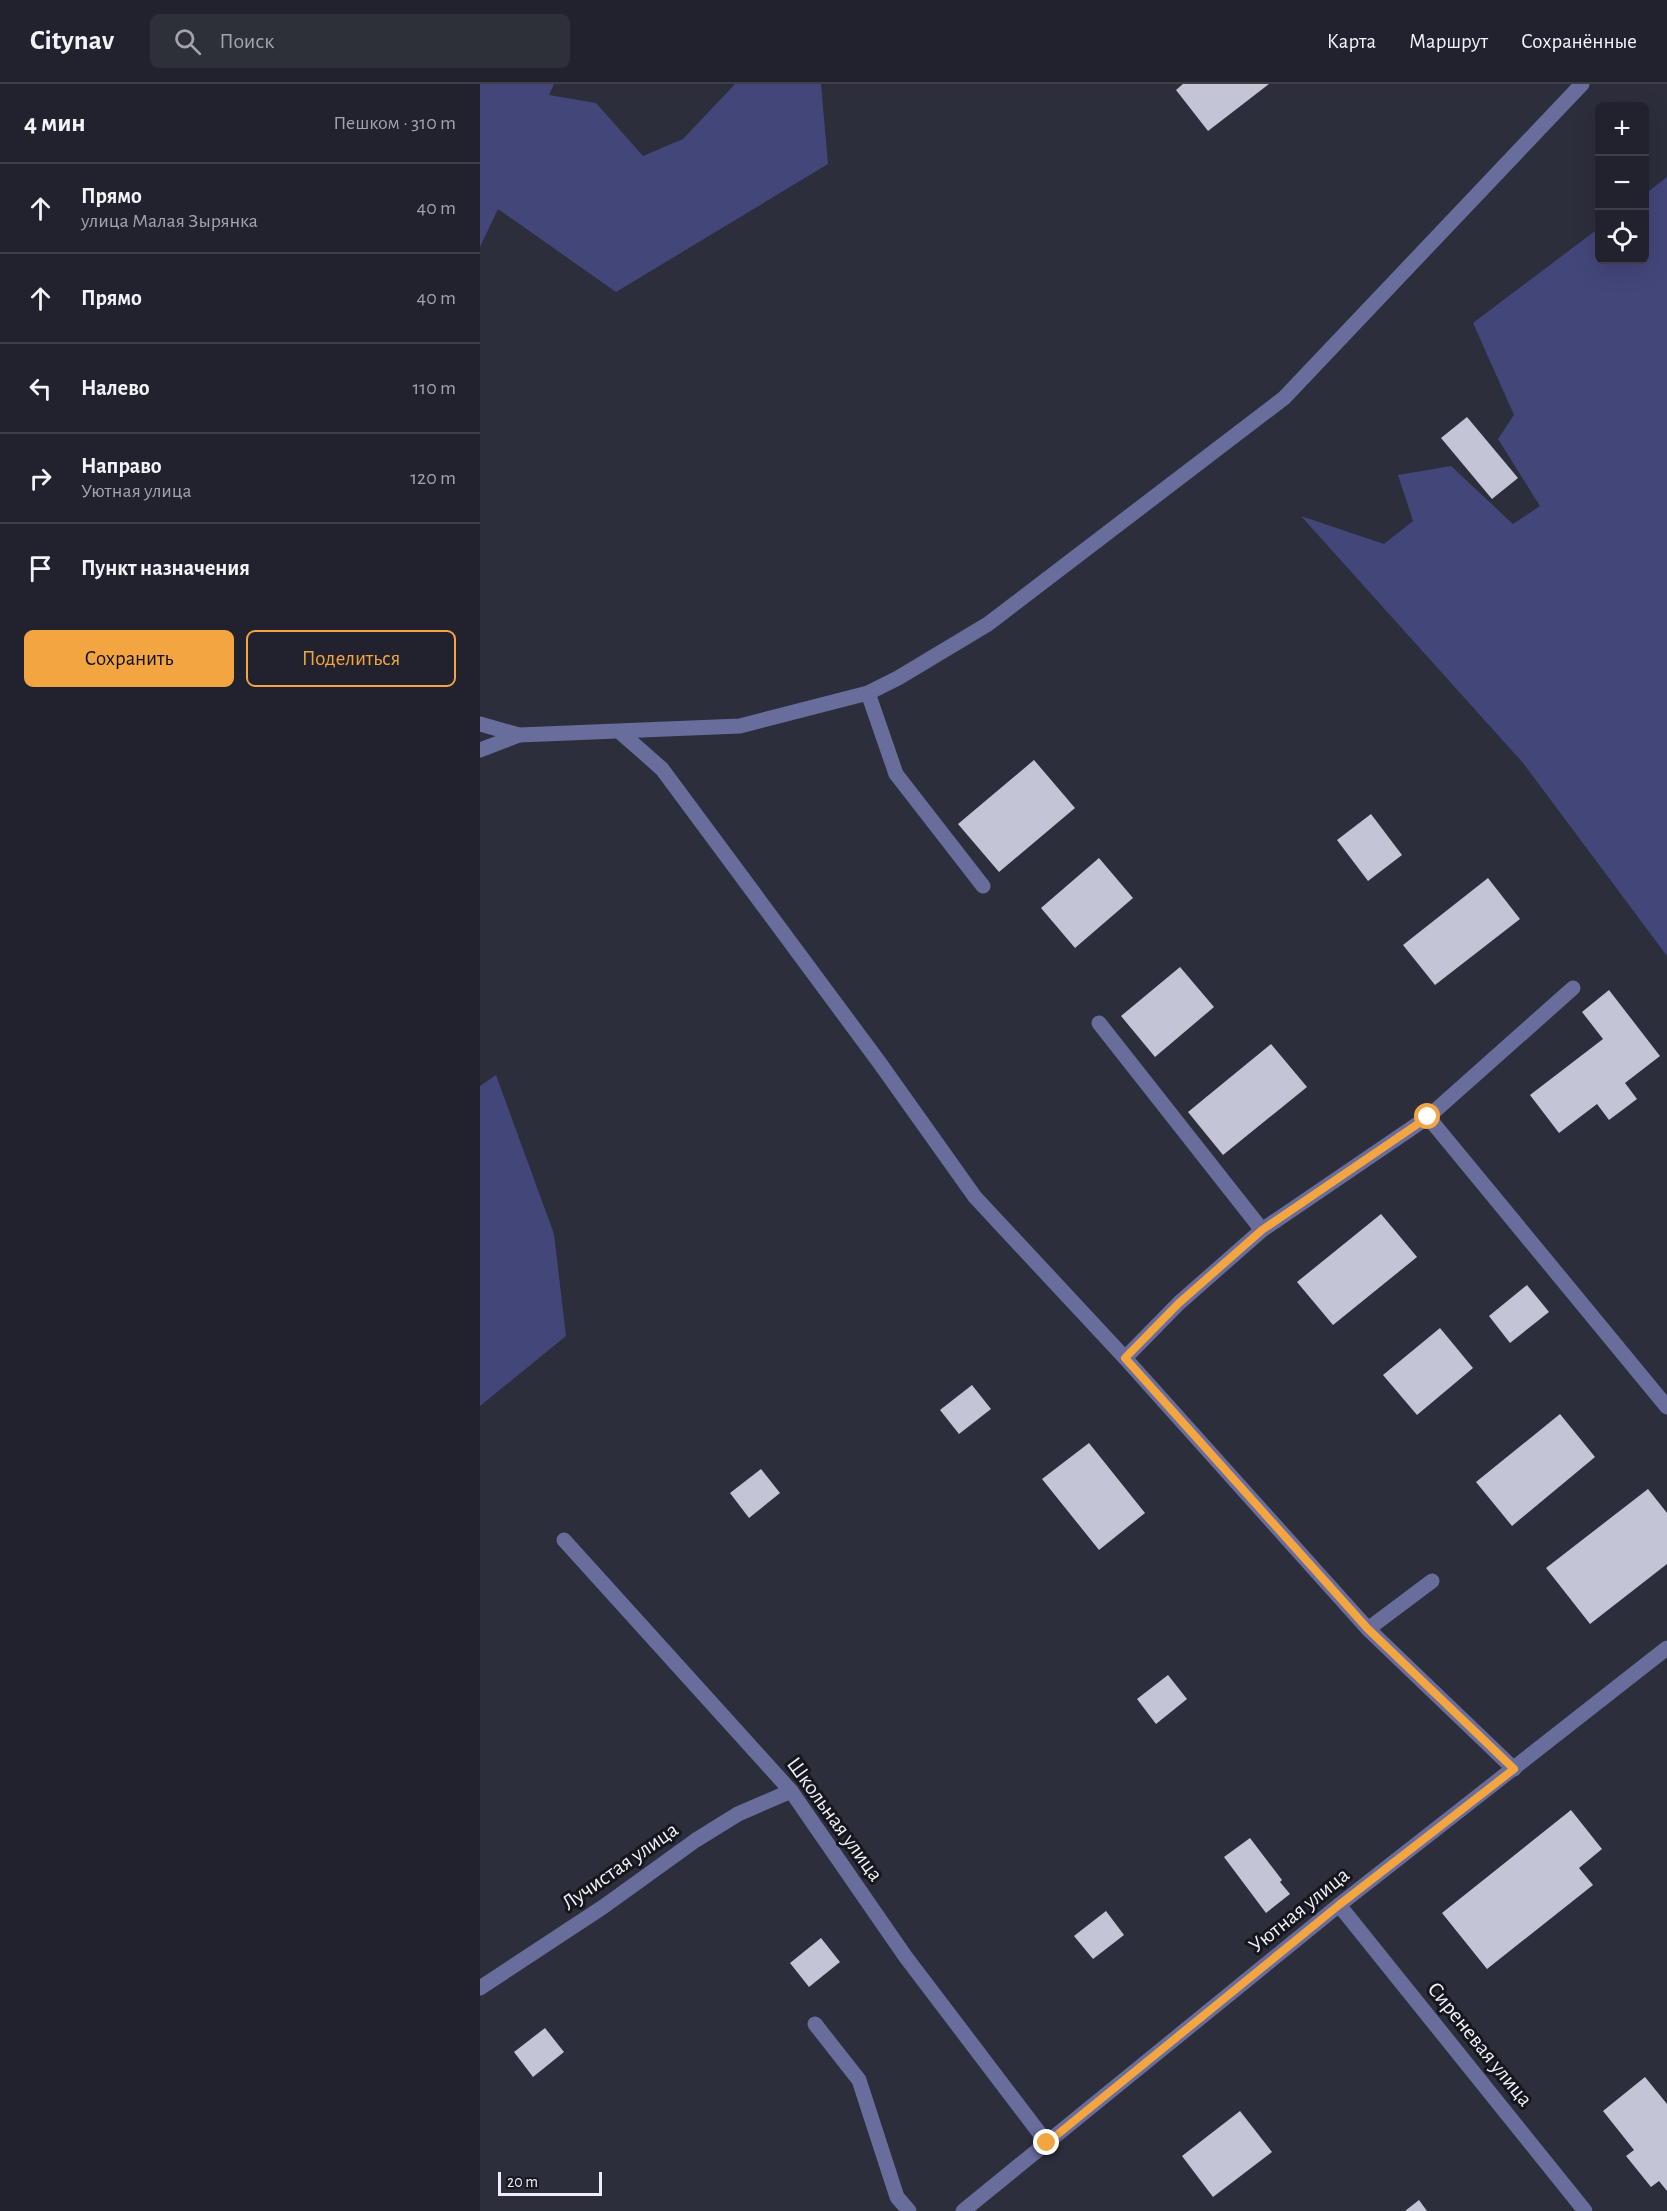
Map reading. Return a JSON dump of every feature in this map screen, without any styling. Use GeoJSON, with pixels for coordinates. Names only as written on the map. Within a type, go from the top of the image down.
{"type":"FeatureCollection","features":[{"type":"Feature","properties":{"kind":"street"},"geometry":{"type":"LineString","coordinates":[[480,724],[519,735],[740,726],[868,693],[898,678],[988,624],[1284,398],[1582,84]]}},
{"type":"Feature","properties":{"kind":"street"},"geometry":{"type":"LineString","coordinates":[[868,693],[896,774],[983,886]]}},
{"type":"Feature","properties":{"kind":"street"},"geometry":{"type":"LineString","coordinates":[[620,732],[662,769],[879,1062],[975,1197],[1125,1358],[1368,1629],[1514,1769]]}},
{"type":"Feature","properties":{"kind":"street"},"geometry":{"type":"LineString","coordinates":[[480,750],[519,735]]}},
{"type":"Feature","properties":{"kind":"street"},"geometry":{"type":"LineString","coordinates":[[1125,1358],[1179,1303],[1262,1230],[1428,1117],[1573,988]]}},
{"type":"Feature","properties":{"kind":"street"},"geometry":{"type":"LineString","coordinates":[[1099,1023],[1262,1230]]}},
{"type":"Feature","properties":{"kind":"street"},"geometry":{"type":"LineString","coordinates":[[1428,1117],[1667,1407]]}},
{"type":"Feature","properties":{"kind":"street","name":"Школьная улица"},"geometry":{"type":"LineString","coordinates":[[564,1540],[791,1791],[905,1956],[1047,2143]]}},
{"type":"Feature","properties":{"kind":"street"},"geometry":{"type":"LineString","coordinates":[[1368,1629],[1432,1581]]}},
{"type":"Feature","properties":{"kind":"street","name":"Уютная улица"},"geometry":{"type":"LineString","coordinates":[[963,2211],[1339,1905],[1667,1648]]}},
{"type":"Feature","properties":{"kind":"street","name":"Лучистая улица"},"geometry":{"type":"LineString","coordinates":[[480,1988],[603,1907],[696,1840],[738,1814],[791,1791]]}},
{"type":"Feature","properties":{"kind":"street","name":"Сиреневая улица"},"geometry":{"type":"LineString","coordinates":[[1339,1905],[1585,2211]]}},
{"type":"Feature","properties":{"kind":"street"},"geometry":{"type":"LineString","coordinates":[[815,2024],[859,2080],[897,2197],[909,2211]]}},
{"type":"Feature","properties":{"kind":"shaded area"},"geometry":{"type":"Polygon","coordinates":[[[480,84],[554,84],[549,95],[596,103],[643,156],[683,139],[735,84],[821,84],[828,164],[616,292],[498,209],[480,247],[480,84]]]}},
{"type":"Feature","properties":{"kind":"shaded area"},"geometry":{"type":"Polygon","coordinates":[[[1667,177],[1667,956],[1523,763],[1301,516],[1384,544],[1413,521],[1398,475],[1451,466],[1513,524],[1540,506],[1498,439],[1514,415],[1473,323],[1595,231],[1595,264],[1649,264],[1649,191],[1667,177]]]}},
{"type":"Feature","properties":{"kind":"shaded area"},"geometry":{"type":"Polygon","coordinates":[[[496,1075],[554,1234],[566,1336],[480,1406],[480,1086],[496,1075]]]}},
{"type":"Feature","properties":{"kind":"building"},"geometry":{"type":"Polygon","coordinates":[[[1183,84],[1269,84],[1208,131],[1176,90],[1183,84]]]}},
{"type":"Feature","properties":{"kind":"building"},"geometry":{"type":"Polygon","coordinates":[[[1467,417],[1518,478],[1492,499],[1441,438],[1467,417]]]}},
{"type":"Feature","properties":{"kind":"building"},"geometry":{"type":"Polygon","coordinates":[[[1034,760],[1075,808],[999,872],[958,824],[1034,760]]]}},
{"type":"Feature","properties":{"kind":"building"},"geometry":{"type":"Polygon","coordinates":[[[1371,814],[1402,855],[1368,881],[1337,840],[1371,814]]]}},
{"type":"Feature","properties":{"kind":"building"},"geometry":{"type":"Polygon","coordinates":[[[1099,858],[1133,898],[1075,948],[1041,908],[1099,858]]]}},
{"type":"Feature","properties":{"kind":"building"},"geometry":{"type":"Polygon","coordinates":[[[1488,878],[1520,919],[1435,985],[1403,945],[1488,878]]]}},
{"type":"Feature","properties":{"kind":"building"},"geometry":{"type":"Polygon","coordinates":[[[1180,967],[1214,1007],[1155,1057],[1121,1016],[1180,967]]]}},
{"type":"Feature","properties":{"kind":"building"},"geometry":{"type":"Polygon","coordinates":[[[1609,990],[1660,1056],[1625,1083],[1637,1099],[1609,1120],[1597,1104],[1559,1133],[1530,1095],[1603,1039],[1582,1012],[1609,990]]]}},
{"type":"Feature","properties":{"kind":"building"},"geometry":{"type":"Polygon","coordinates":[[[1271,1044],[1307,1087],[1223,1155],[1188,1112],[1271,1044]]]}},
{"type":"Feature","properties":{"kind":"building"},"geometry":{"type":"Polygon","coordinates":[[[1381,1214],[1417,1257],[1333,1325],[1297,1282],[1381,1214]]]}},
{"type":"Feature","properties":{"kind":"building"},"geometry":{"type":"Polygon","coordinates":[[[1527,1285],[1549,1312],[1510,1343],[1489,1316],[1527,1285]]]}},
{"type":"Feature","properties":{"kind":"building"},"geometry":{"type":"Polygon","coordinates":[[[1440,1328],[1473,1368],[1417,1415],[1383,1375],[1440,1328]]]}},
{"type":"Feature","properties":{"kind":"building"},"geometry":{"type":"Polygon","coordinates":[[[972,1385],[991,1409],[959,1434],[940,1410],[972,1385]]]}},
{"type":"Feature","properties":{"kind":"building"},"geometry":{"type":"Polygon","coordinates":[[[1560,1414],[1595,1457],[1512,1526],[1476,1482],[1560,1414]]]}},
{"type":"Feature","properties":{"kind":"building"},"geometry":{"type":"Polygon","coordinates":[[[1089,1443],[1145,1513],[1099,1550],[1042,1479],[1089,1443]]]}},
{"type":"Feature","properties":{"kind":"building"},"geometry":{"type":"Polygon","coordinates":[[[761,1469],[780,1493],[749,1518],[730,1493],[761,1469]]]}},
{"type":"Feature","properties":{"kind":"building"},"geometry":{"type":"Polygon","coordinates":[[[1648,1489],[1667,1513],[1667,1564],[1590,1624],[1546,1568],[1648,1489]]]}},
{"type":"Feature","properties":{"kind":"building"},"geometry":{"type":"Polygon","coordinates":[[[1168,1675],[1187,1699],[1156,1724],[1137,1699],[1168,1675]]]}},
{"type":"Feature","properties":{"kind":"building"},"geometry":{"type":"Polygon","coordinates":[[[1571,1810],[1602,1849],[1579,1868],[1593,1885],[1487,1969],[1442,1913],[1571,1810]]]}},
{"type":"Feature","properties":{"kind":"building"},"geometry":{"type":"Polygon","coordinates":[[[1250,1838],[1290,1894],[1266,1913],[1224,1857],[1250,1838]]]}},
{"type":"Feature","properties":{"kind":"building"},"geometry":{"type":"Polygon","coordinates":[[[1106,1911],[1124,1935],[1093,1959],[1074,1936],[1106,1911]]]}},
{"type":"Feature","properties":{"kind":"building"},"geometry":{"type":"Polygon","coordinates":[[[821,1938],[840,1962],[809,1987],[790,1963],[821,1938]]]}},
{"type":"Feature","properties":{"kind":"building"},"geometry":{"type":"Polygon","coordinates":[[[545,2028],[564,2052],[533,2077],[514,2052],[545,2028]]]}},
{"type":"Feature","properties":{"kind":"building"},"geometry":{"type":"Polygon","coordinates":[[[1645,2077],[1667,2104],[1667,2191],[1659,2181],[1651,2187],[1626,2156],[1634,2150],[1603,2111],[1645,2077]]]}},
{"type":"Feature","properties":{"kind":"building"},"geometry":{"type":"Polygon","coordinates":[[[1240,2111],[1272,2152],[1213,2197],[1182,2156],[1240,2111]]]}},
{"type":"Feature","properties":{"kind":"building"},"geometry":{"type":"Polygon","coordinates":[[[1419,2200],[1427,2211],[1405,2211],[1419,2200]]]}},
{"type":"Feature","properties":{"kind":"route"},"geometry":{"type":"LineString","coordinates":[[1047,2143],[1339,1905],[1514,1769],[1368,1629],[1125,1358],[1179,1303],[1262,1230],[1428,1117]]}}]}
